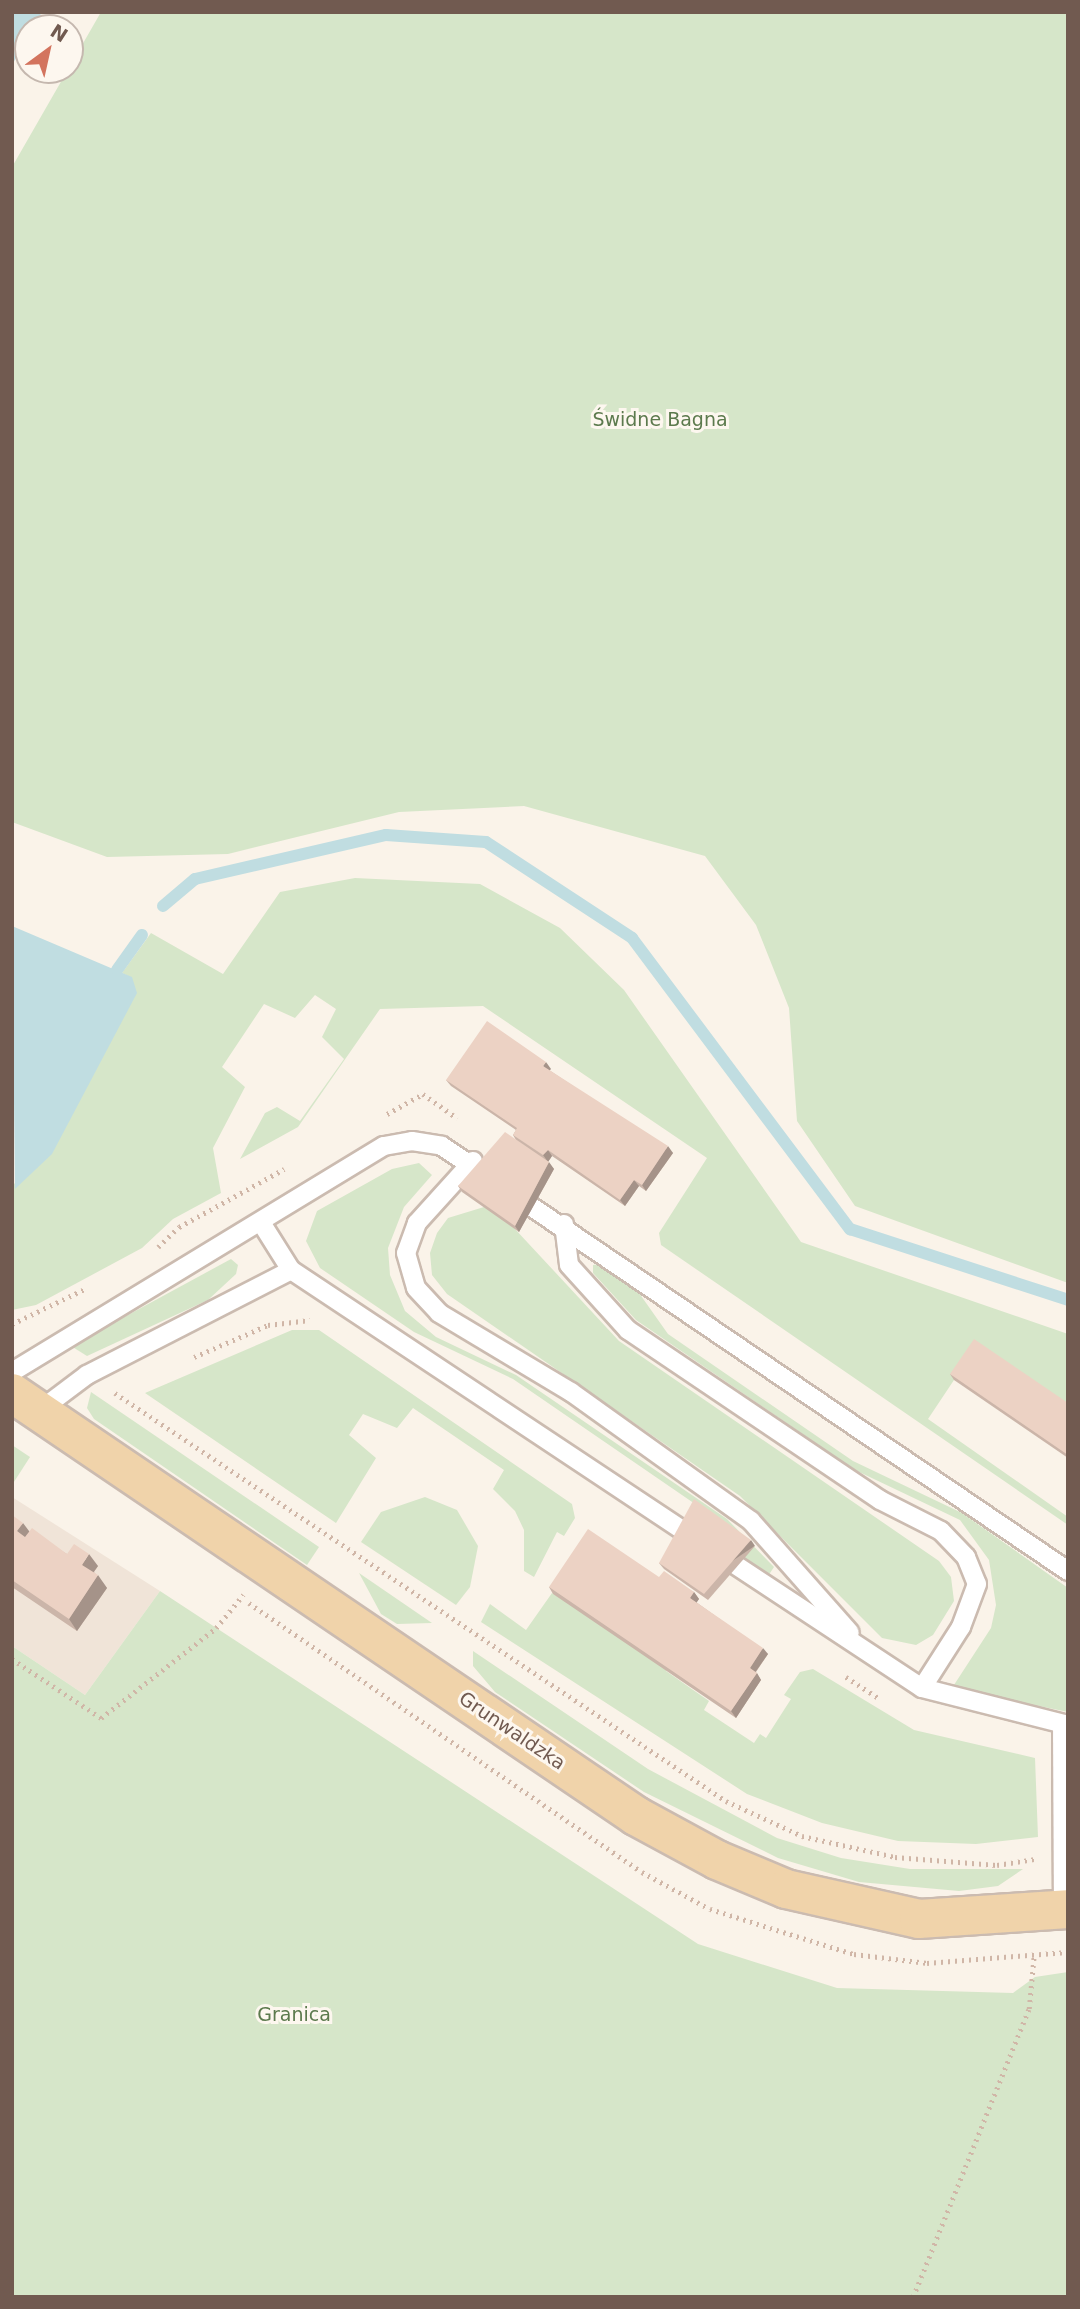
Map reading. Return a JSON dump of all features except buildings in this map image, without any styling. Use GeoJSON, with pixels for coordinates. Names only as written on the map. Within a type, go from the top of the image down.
{"type":"FeatureCollection","features":[{"type":"Feature","properties":{"kind":"main road","name":"Grunwaldzka"},"geometry":{"type":"LineString","coordinates":[[26,1402],[636,1816],[717,1860],[786,1889],[919,1919],[1054,1912]]}},
{"type":"Feature","properties":{"kind":"lane"},"geometry":{"type":"LineString","coordinates":[[12,1372],[46,1347],[262,1224],[384,1146],[412,1141],[442,1146],[473,1161],[1068,1571]]}},
{"type":"Feature","properties":{"kind":"lane"},"geometry":{"type":"LineString","coordinates":[[473,1161],[417,1223],[406,1253],[416,1288],[439,1313],[571,1392],[751,1521],[866,1652]]}},
{"type":"Feature","properties":{"kind":"lane"},"geometry":{"type":"LineString","coordinates":[[262,1224],[291,1270],[922,1688],[1065,1724],[1062,1854],[1054,1912]]}},
{"type":"Feature","properties":{"kind":"lane"},"geometry":{"type":"LineString","coordinates":[[564,1224],[569,1265],[628,1330],[880,1500],[941,1531],[966,1557],[977,1584],[961,1627],[922,1688]]}},
{"type":"Feature","properties":{"kind":"lane"},"geometry":{"type":"LineString","coordinates":[[26,1402],[87,1375],[291,1270]]}},
{"type":"Feature","properties":{"kind":"path"},"geometry":{"type":"LineString","coordinates":[[184,1361],[294,1317],[321,1322]]}},
{"type":"Feature","properties":{"kind":"path"},"geometry":{"type":"LineString","coordinates":[[12,1325],[46,1347]]}},
{"type":"Feature","properties":{"kind":"path"},"geometry":{"type":"LineString","coordinates":[[87,1375],[726,1801],[802,1836],[895,1857],[997,1865],[1062,1854]]}},
{"type":"Feature","properties":{"kind":"path"},"geometry":{"type":"LineString","coordinates":[[112,1391],[124,1386]]}},
{"type":"Feature","properties":{"kind":"path"},"geometry":{"type":"LineString","coordinates":[[12,1660],[101,1718],[216,1628],[268,1564]]}},
{"type":"Feature","properties":{"kind":"path"},"geometry":{"type":"LineString","coordinates":[[843,1674],[887,1703]]}},
{"type":"Feature","properties":{"kind":"path"},"geometry":{"type":"LineString","coordinates":[[913,2297],[1029,2008],[1054,1912]]}},
{"type":"Feature","properties":{"kind":"shaded area"},"geometry":{"type":"Polygon","coordinates":[[[12,1497],[160,1591],[85,1695],[12,1646],[12,1497]]]}},
{"type":"Feature","properties":{"kind":"green space","name":"Świdne Bagna"},"geometry":{"type":"Polygon","coordinates":[[[101,12],[1068,12],[1068,1283],[855,1206],[797,1121],[789,1008],[756,925],[705,856],[524,806],[399,812],[228,854],[107,857],[12,822],[12,167],[60,84],[84,84],[84,42],[101,12]]]}},
{"type":"Feature","properties":{"kind":"green space"},"geometry":{"type":"Polygon","coordinates":[[[355,878],[480,884],[560,928],[624,990],[801,1242],[1068,1334],[1068,1407],[954,1380],[928,1419],[1068,1517],[1068,1525],[661,1245],[659,1233],[707,1158],[483,1006],[380,1009],[298,1127],[240,1159],[265,1113],[277,1107],[300,1121],[344,1059],[322,1037],[336,1009],[315,995],[295,1018],[264,1004],[222,1067],[245,1087],[213,1148],[221,1193],[173,1219],[142,1248],[36,1305],[12,1310],[12,1188],[132,978],[122,973],[151,933],[223,974],[280,892],[355,878]]]}},
{"type":"Feature","properties":{"kind":"green space"},"geometry":{"type":"Polygon","coordinates":[[[419,1163],[432,1175],[404,1207],[388,1248],[390,1275],[405,1311],[436,1337],[516,1375],[727,1519],[774,1567],[768,1576],[740,1557],[698,1506],[513,1379],[414,1332],[320,1268],[306,1241],[317,1211],[392,1169],[419,1163]]]}},
{"type":"Feature","properties":{"kind":"green space"},"geometry":{"type":"Polygon","coordinates":[[[484,1207],[503,1216],[619,1341],[939,1561],[951,1577],[954,1601],[933,1635],[916,1645],[882,1638],[740,1496],[447,1294],[432,1275],[430,1253],[437,1233],[448,1218],[484,1207]]]}},
{"type":"Feature","properties":{"kind":"green space"},"geometry":{"type":"Polygon","coordinates":[[[231,1259],[238,1265],[236,1274],[208,1300],[87,1356],[71,1346],[231,1259]]]}},
{"type":"Feature","properties":{"kind":"green space"},"geometry":{"type":"Polygon","coordinates":[[[600,1264],[639,1293],[668,1334],[853,1461],[962,1513],[1068,1588],[1068,1712],[952,1688],[991,1628],[996,1605],[989,1560],[960,1520],[855,1470],[636,1320],[593,1273],[593,1265],[600,1264]]]}},
{"type":"Feature","properties":{"kind":"green space"},"geometry":{"type":"Polygon","coordinates":[[[292,1330],[319,1330],[572,1504],[575,1518],[564,1536],[557,1532],[534,1577],[524,1571],[524,1530],[515,1511],[493,1489],[504,1470],[413,1408],[397,1428],[363,1414],[349,1435],[376,1458],[336,1523],[145,1393],[292,1330]]]}},
{"type":"Feature","properties":{"kind":"green space"},"geometry":{"type":"Polygon","coordinates":[[[91,1392],[319,1547],[307,1565],[94,1419],[87,1408],[91,1392]]]}},
{"type":"Feature","properties":{"kind":"green space"},"geometry":{"type":"Polygon","coordinates":[[[12,1445],[30,1457],[12,1485],[12,1445]]]}},
{"type":"Feature","properties":{"kind":"green space"},"geometry":{"type":"Polygon","coordinates":[[[425,1497],[457,1510],[478,1546],[470,1587],[456,1605],[361,1542],[381,1512],[425,1497]]]}},
{"type":"Feature","properties":{"kind":"green space"},"geometry":{"type":"Polygon","coordinates":[[[359,1573],[432,1623],[397,1624],[381,1614],[359,1573]]]}},
{"type":"Feature","properties":{"kind":"green space","name":"Granica"},"geometry":{"type":"Polygon","coordinates":[[[160,1591],[698,1944],[837,1988],[1013,1993],[1035,1977],[1068,1972],[1068,2297],[12,2297],[12,1646],[85,1695],[160,1591]]]}},
{"type":"Feature","properties":{"kind":"green space"},"geometry":{"type":"Polygon","coordinates":[[[552,1593],[668,1666],[666,1671],[709,1701],[704,1710],[754,1743],[760,1734],[766,1738],[791,1699],[784,1695],[800,1672],[813,1669],[914,1730],[1035,1758],[1038,1837],[976,1844],[898,1841],[822,1823],[747,1794],[481,1622],[490,1604],[526,1630],[552,1593]]]}},
{"type":"Feature","properties":{"kind":"green space"},"geometry":{"type":"Polygon","coordinates":[[[473,1651],[648,1769],[777,1838],[841,1858],[910,1869],[1023,1869],[998,1886],[959,1891],[859,1882],[778,1858],[644,1792],[495,1692],[473,1666],[473,1651]]]}},
{"type":"Feature","properties":{"kind":"water"},"geometry":{"type":"Polygon","coordinates":[[[12,12],[42,12],[14,14],[12,65],[12,12]]]}},
{"type":"Feature","properties":{"kind":"water"},"geometry":{"type":"Polygon","coordinates":[[[12,926],[132,977],[137,993],[52,1154],[15,1189],[12,926]]]}},
{"type":"Feature","properties":{"kind":"waterway"},"geometry":{"type":"LineString","coordinates":[[163,906],[195,879],[386,835],[486,842],[632,938],[850,1229],[1068,1300]]}},
{"type":"Feature","properties":{"kind":"waterway"},"geometry":{"type":"LineString","coordinates":[[117,970],[142,935]]}}]}
